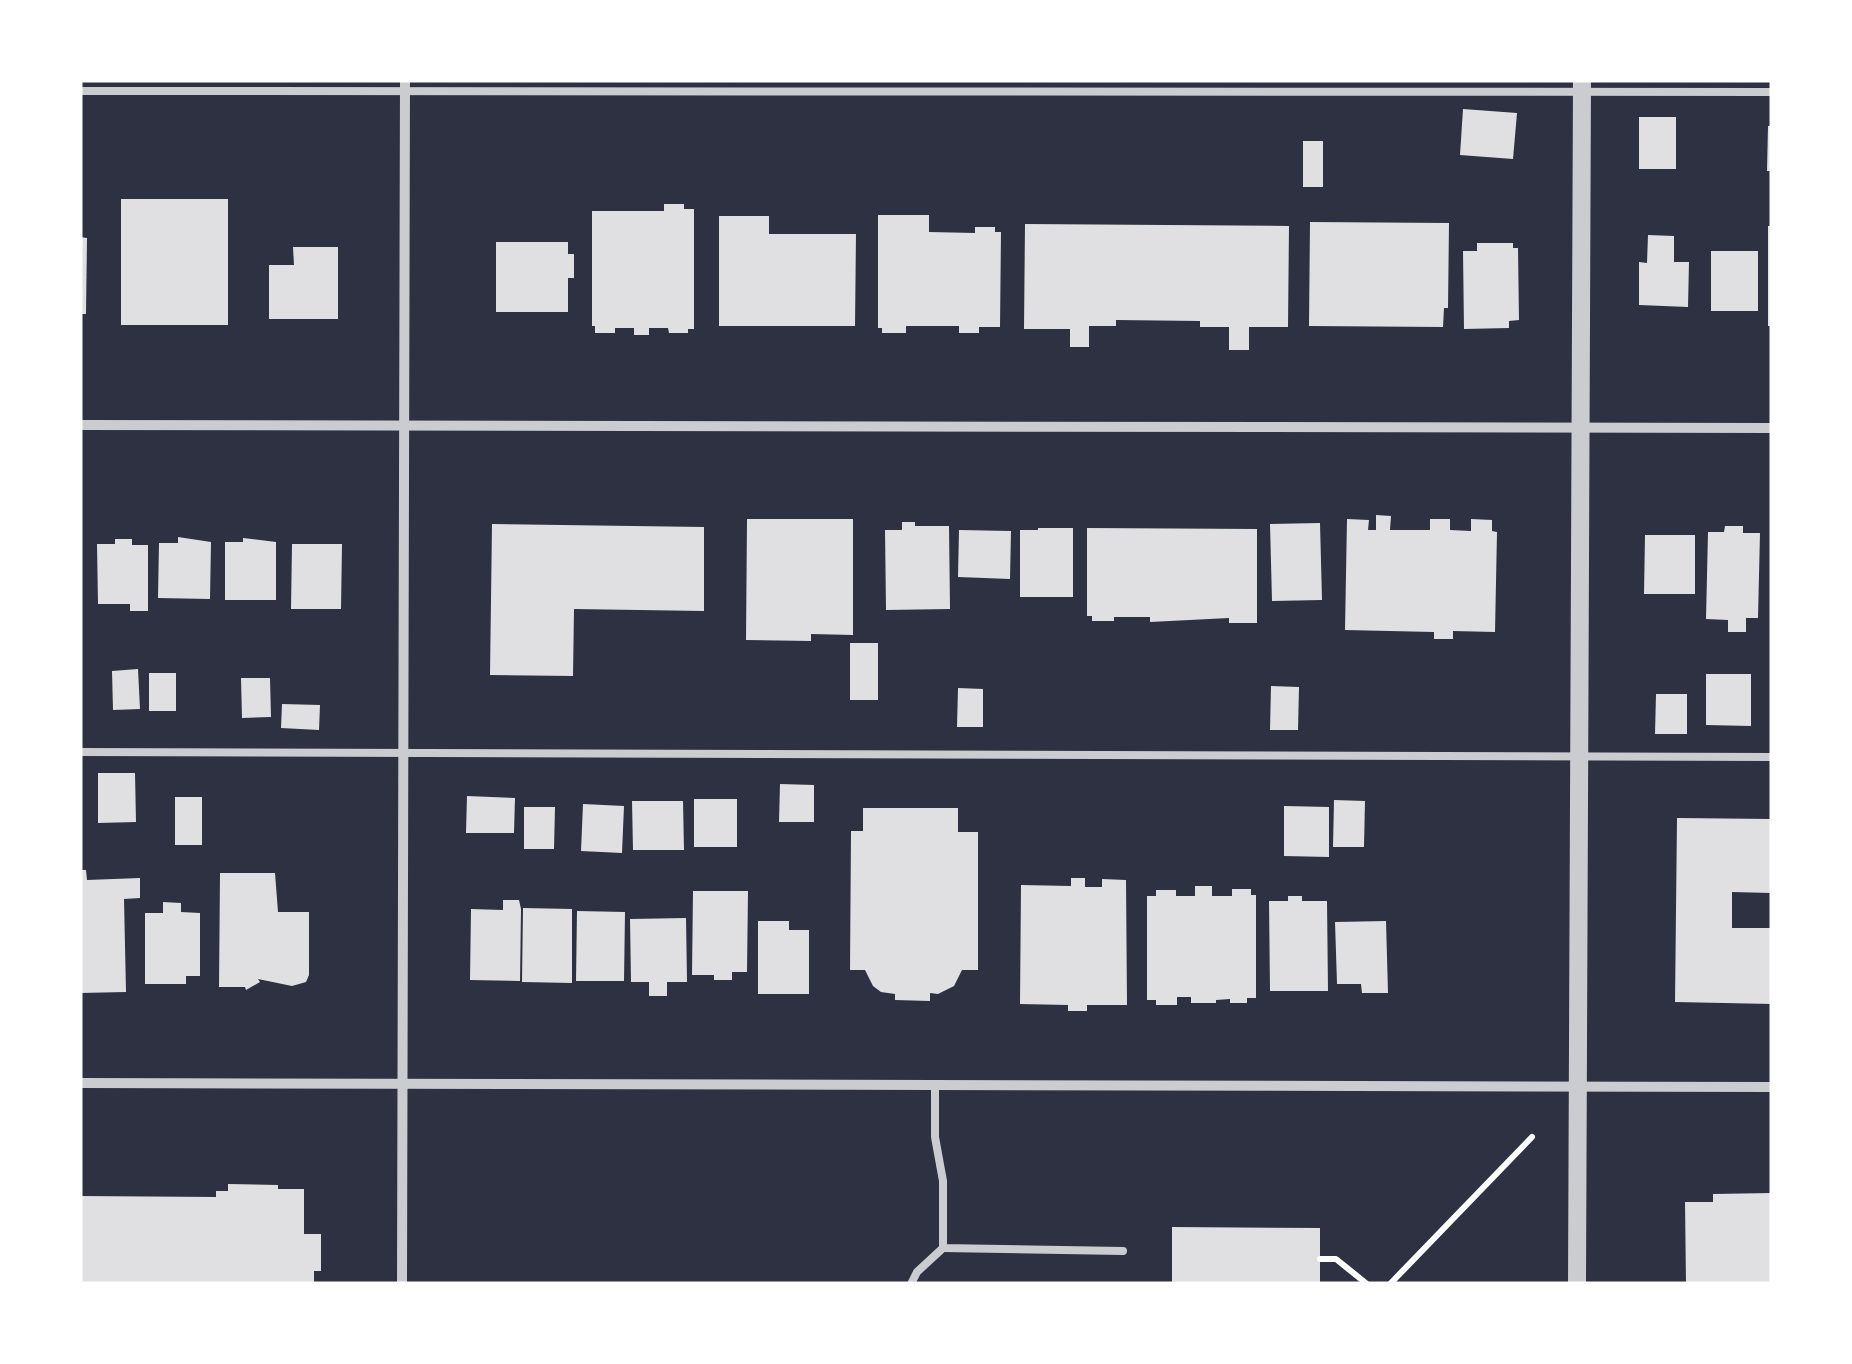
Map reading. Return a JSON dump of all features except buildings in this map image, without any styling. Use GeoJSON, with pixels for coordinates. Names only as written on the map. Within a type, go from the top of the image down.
{"type":"FeatureCollection","features":[{"type":"Feature","properties":{"kind":"street"},"geometry":{"type":"LineString","coordinates":[[402,1284],[405,86]]}},
{"type":"Feature","properties":{"kind":"street"},"geometry":{"type":"LineString","coordinates":[[1578,1284],[1582,86]]}},
{"type":"Feature","properties":{"kind":"street"},"geometry":{"type":"LineString","coordinates":[[80,424],[1772,428]]}},
{"type":"Feature","properties":{"kind":"street"},"geometry":{"type":"LineString","coordinates":[[80,1083],[1772,1087]]}},
{"type":"Feature","properties":{"kind":"lane"},"geometry":{"type":"LineString","coordinates":[[80,91],[405,86],[1582,86],[1772,92]]}},
{"type":"Feature","properties":{"kind":"lane"},"geometry":{"type":"LineString","coordinates":[[80,752],[1772,758]]}},
{"type":"Feature","properties":{"kind":"lane"},"geometry":{"type":"LineString","coordinates":[[935,1085],[942,1248]]}},
{"type":"Feature","properties":{"kind":"lane"},"geometry":{"type":"LineString","coordinates":[[911,1284],[917,1272],[942,1248],[1123,1251]]}},
{"type":"Feature","properties":{"kind":"path"},"geometry":{"type":"LineString","coordinates":[[1390,1284],[1532,1136]]}},
{"type":"Feature","properties":{"kind":"path"},"geometry":{"type":"LineString","coordinates":[[1320,1260],[1336,1259],[1367,1284]]}}]}
